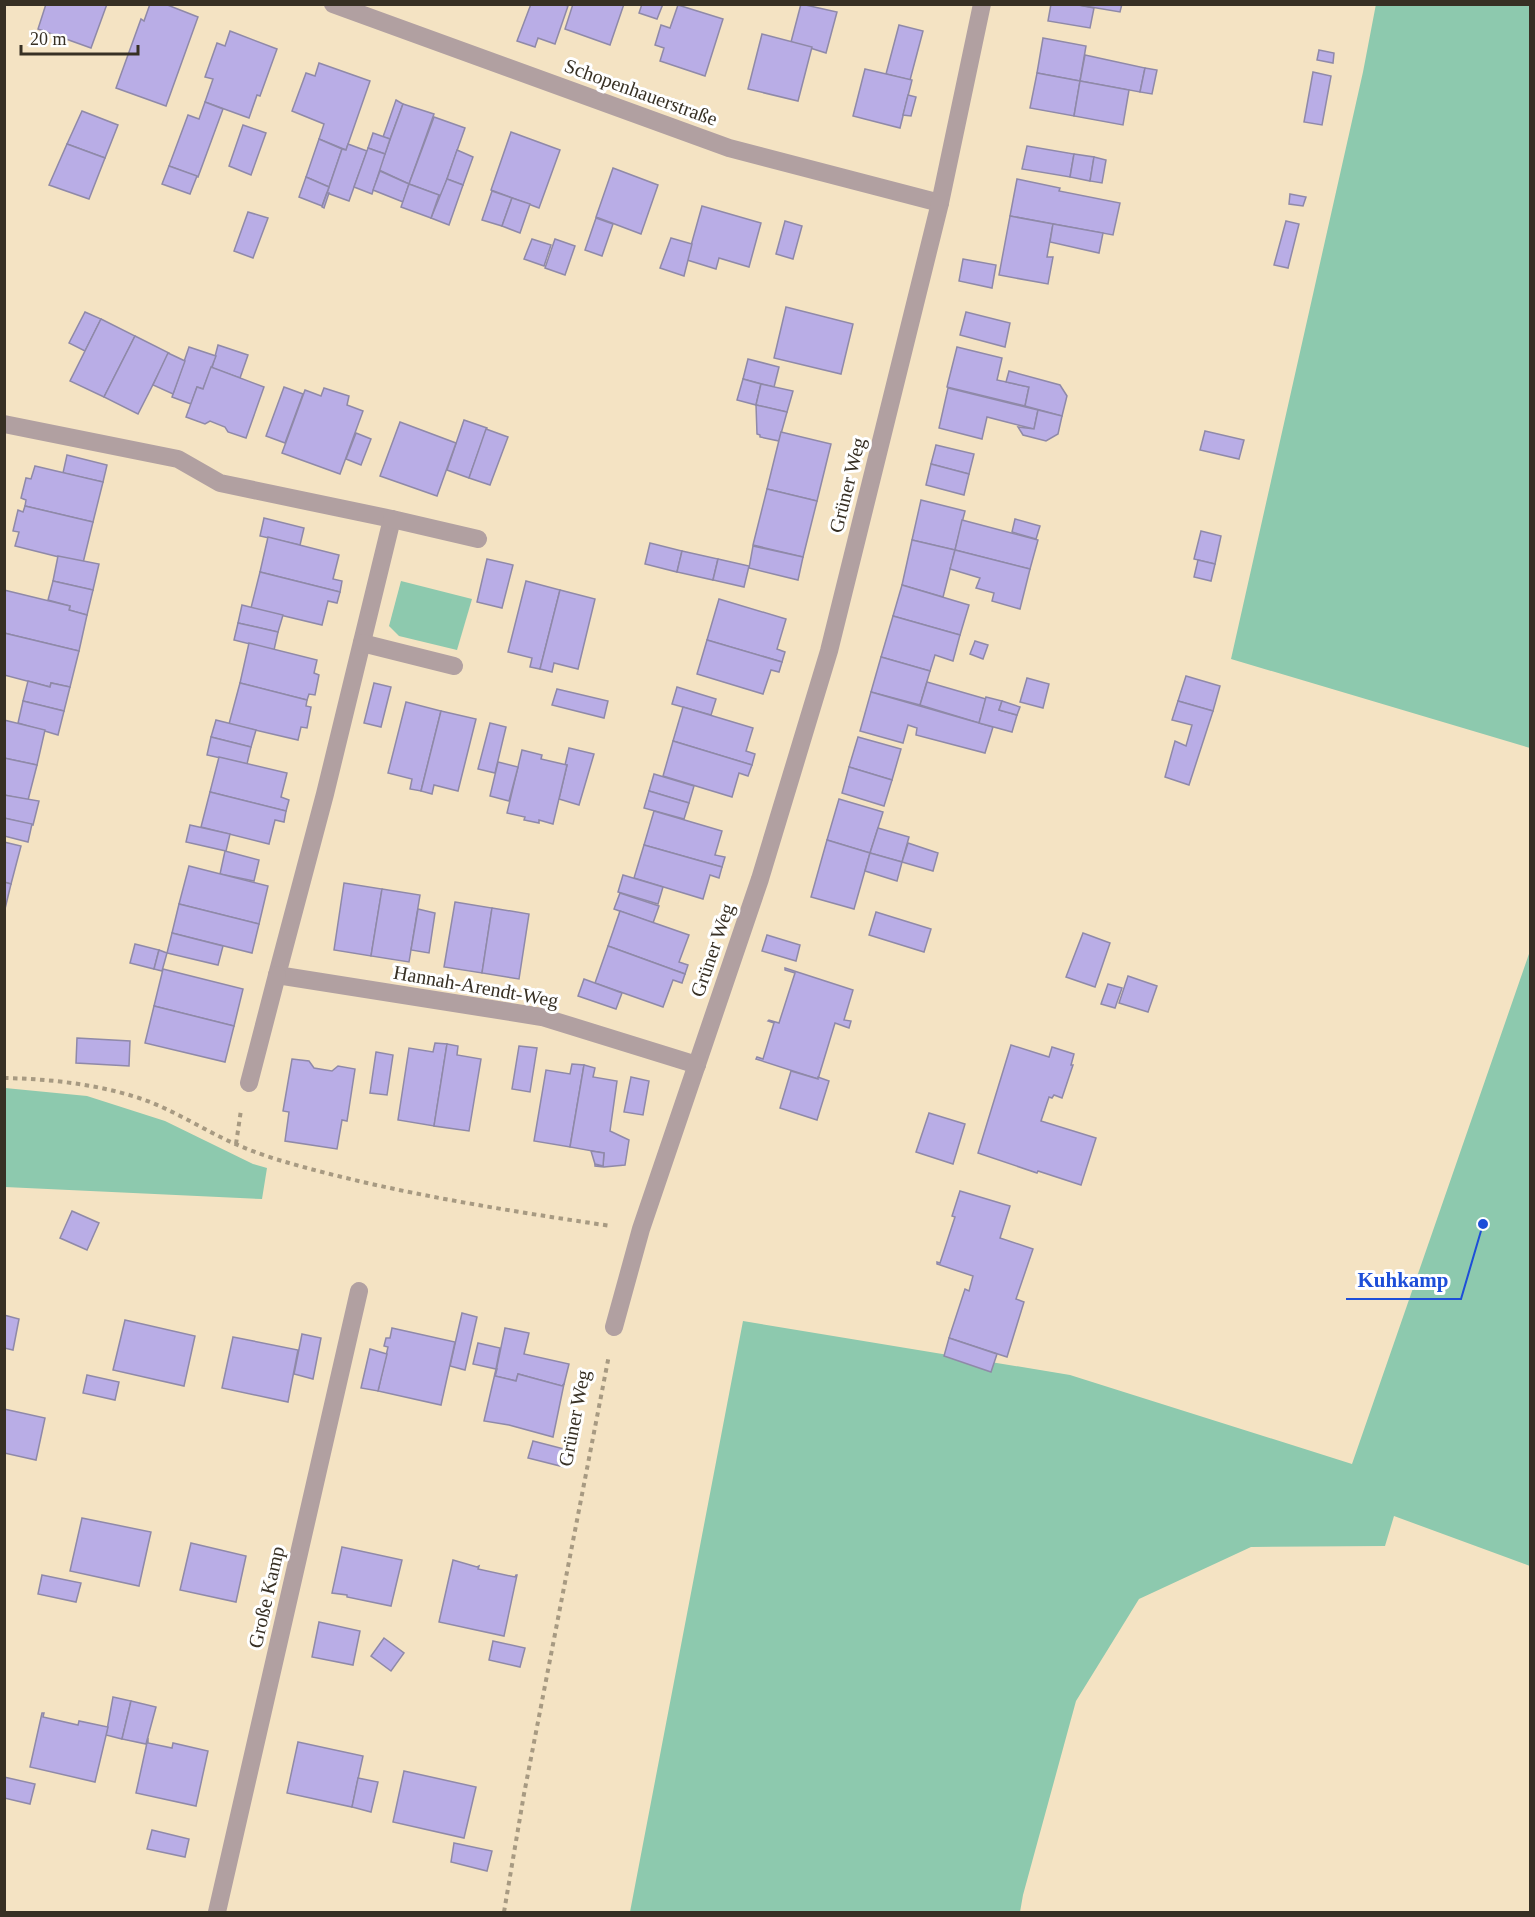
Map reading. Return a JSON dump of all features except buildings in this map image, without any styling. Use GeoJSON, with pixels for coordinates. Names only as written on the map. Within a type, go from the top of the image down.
{"type":"FeatureCollection","features":[{"type":"Feature","properties":{"kind":"street","name":"Schopenhauerstraße"},"geometry":{"type":"LineString","coordinates":[[333,4],[729,148],[940,203]]}},
{"type":"Feature","properties":{"kind":"street","name":"Grüner Weg"},"geometry":{"type":"LineString","coordinates":[[614,1327],[641,1229],[760,879],[829,651],[940,203],[982,4]]}},
{"type":"Feature","properties":{"kind":"street"},"geometry":{"type":"LineString","coordinates":[[4,424],[178,459],[220,483],[478,539]]}},
{"type":"Feature","properties":{"kind":"street"},"geometry":{"type":"LineString","coordinates":[[249,1083],[392,519]]}},
{"type":"Feature","properties":{"kind":"street"},"geometry":{"type":"LineString","coordinates":[[362,643],[454,666]]}},
{"type":"Feature","properties":{"kind":"street","name":"Hannah-Arendt-Weg"},"geometry":{"type":"LineString","coordinates":[[278,975],[542,1017],[697,1065]]}},
{"type":"Feature","properties":{"kind":"street","name":"Große Kamp"},"geometry":{"type":"LineString","coordinates":[[217,1912],[360,1291]]}},
{"type":"Feature","properties":{"kind":"path"},"geometry":{"type":"LineString","coordinates":[[4,1078],[46,1079],[140,1098],[236,1144],[288,1162],[384,1187],[517,1212],[641,1229]]}},
{"type":"Feature","properties":{"kind":"path","name":"Grüner Weg"},"geometry":{"type":"LineString","coordinates":[[504,1912],[524,1794],[614,1327]]}},
{"type":"Feature","properties":{"kind":"green space"},"geometry":{"type":"Polygon","coordinates":[[[1376,4],[1530,5],[1530,748],[1231,659],[1363,72],[1376,4]]]}},
{"type":"Feature","properties":{"kind":"green space"},"geometry":{"type":"Polygon","coordinates":[[[401,581],[472,599],[457,650],[399,636],[389,626],[401,581]]]}},
{"type":"Feature","properties":{"kind":"green space"},"geometry":{"type":"Polygon","coordinates":[[[1530,951],[1530,1566],[1394,1516],[1385,1546],[1251,1547],[1139,1599],[1076,1701],[1020,1912],[630,1912],[743,1321],[1070,1375],[1352,1464],[1530,951]]]}},
{"type":"Feature","properties":{"kind":"green space"},"geometry":{"type":"Polygon","coordinates":[[[5,1088],[87,1096],[165,1121],[253,1164],[267,1168],[262,1199],[5,1187],[5,1088]]]}},
{"type":"Feature","properties":{"kind":"place","name":"Kuhkamp"},"geometry":{"type":"Point","coordinates":[1483,1224]}}]}
